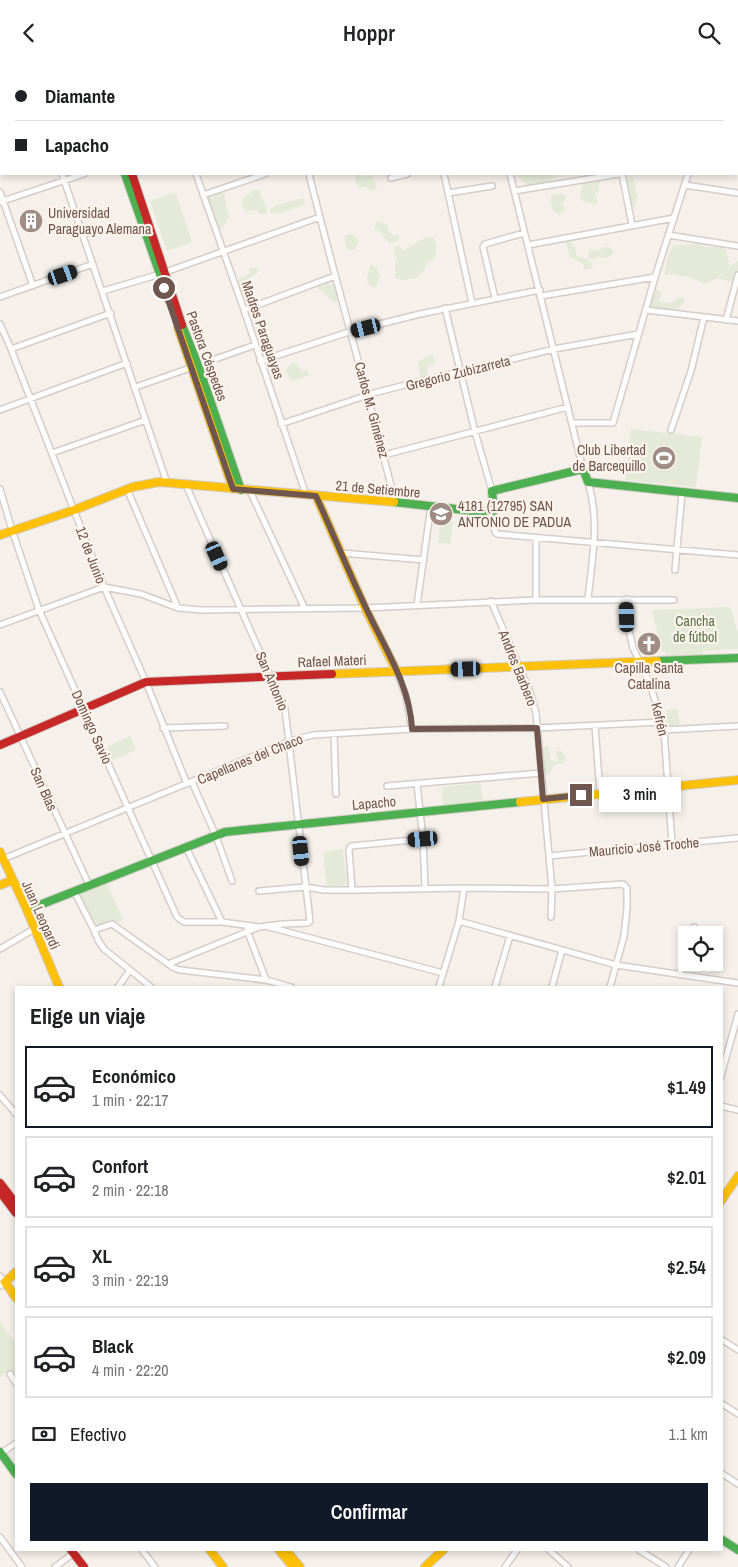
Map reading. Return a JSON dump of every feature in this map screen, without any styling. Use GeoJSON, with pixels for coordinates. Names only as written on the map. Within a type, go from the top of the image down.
{"type":"FeatureCollection","features":[{"type":"Feature","properties":{"kind":"main road","name":"Pastora Céspedes"},"geometry":{"type":"LineString","coordinates":[[126,175],[237,489]]}},
{"type":"Feature","properties":{"kind":"main road","name":"Pastora Céspedes"},"geometry":{"type":"LineString","coordinates":[[132,175],[162,273]]}},
{"type":"Feature","properties":{"kind":"main road"},"geometry":{"type":"LineString","coordinates":[[493,513],[492,491],[584,469],[588,482],[738,498]]}},
{"type":"Feature","properties":{"kind":"main road","name":"21 de Setiembre"},"geometry":{"type":"LineString","coordinates":[[0,535],[145,483],[167,483],[395,502],[493,513]]}},
{"type":"Feature","properties":{"kind":"main road"},"geometry":{"type":"LineString","coordinates":[[316,496],[365,608],[397,671]]}},
{"type":"Feature","properties":{"kind":"main road","name":"Rafael Materi"},"geometry":{"type":"LineString","coordinates":[[0,745],[146,682],[738,659]]}},
{"type":"Feature","properties":{"kind":"main road","name":"Lapacho"},"geometry":{"type":"LineString","coordinates":[[27,910],[186,847],[242,829],[738,780]]}},
{"type":"Feature","properties":{"kind":"main road","name":"Juan Leopardi"},"geometry":{"type":"LineString","coordinates":[[2,855],[59,986]]}},
{"type":"Feature","properties":{"kind":"main road"},"geometry":{"type":"LineString","coordinates":[[0,885],[13,880]]}},
{"type":"Feature","properties":{"kind":"main road"},"geometry":{"type":"LineString","coordinates":[[723,1198],[737,1178]]}},
{"type":"Feature","properties":{"kind":"main road"},"geometry":{"type":"LineString","coordinates":[[0,1183],[15,1203]]}},
{"type":"Feature","properties":{"kind":"main road"},"geometry":{"type":"LineString","coordinates":[[0,1192],[15,1212]]}},
{"type":"Feature","properties":{"kind":"main road"},"geometry":{"type":"LineString","coordinates":[[15,1273],[2,1282],[15,1296]]}},
{"type":"Feature","properties":{"kind":"main road"},"geometry":{"type":"LineString","coordinates":[[0,1453],[15,1473]]}},
{"type":"Feature","properties":{"kind":"main road"},"geometry":{"type":"LineString","coordinates":[[723,1540],[738,1550]]}},
{"type":"Feature","properties":{"kind":"main road"},"geometry":{"type":"LineString","coordinates":[[74,1551],[84,1567]]}},
{"type":"Feature","properties":{"kind":"main road"},"geometry":{"type":"LineString","coordinates":[[211,1551],[223,1567]]}},
{"type":"Feature","properties":{"kind":"main road"},"geometry":{"type":"LineString","coordinates":[[280,1551],[293,1567]]}},
{"type":"Feature","properties":{"kind":"main road"},"geometry":{"type":"LineString","coordinates":[[287,1551],[300,1567]]}},
{"type":"Feature","properties":{"kind":"main road"},"geometry":{"type":"LineString","coordinates":[[425,1567],[441,1551]]}},
{"type":"Feature","properties":{"kind":"street"},"geometry":{"type":"LineString","coordinates":[[62,175],[136,387],[167,483]]}},
{"type":"Feature","properties":{"kind":"street"},"geometry":{"type":"LineString","coordinates":[[2,202],[81,175]]}},
{"type":"Feature","properties":{"kind":"street","name":"Madres Paraguayas"},"geometry":{"type":"LineString","coordinates":[[196,175],[306,495]]}},
{"type":"Feature","properties":{"kind":"street"},"geometry":{"type":"LineString","coordinates":[[203,195],[262,175]]}},
{"type":"Feature","properties":{"kind":"street","name":"Carlos M. Giménez"},"geometry":{"type":"LineString","coordinates":[[308,175],[335,276],[352,331],[395,502]]}},
{"type":"Feature","properties":{"kind":"street"},"geometry":{"type":"LineString","coordinates":[[391,178],[403,175]]}},
{"type":"Feature","properties":{"kind":"street"},"geometry":{"type":"LineString","coordinates":[[444,175],[472,303]]}},
{"type":"Feature","properties":{"kind":"street"},"geometry":{"type":"LineString","coordinates":[[510,175],[584,469]]}},
{"type":"Feature","properties":{"kind":"street"},"geometry":{"type":"LineString","coordinates":[[514,191],[614,175]]}},
{"type":"Feature","properties":{"kind":"street"},"geometry":{"type":"LineString","coordinates":[[620,175],[632,225]]}},
{"type":"Feature","properties":{"kind":"street"},"geometry":{"type":"LineString","coordinates":[[572,423],[613,423],[655,277],[688,175]]}},
{"type":"Feature","properties":{"kind":"street"},"geometry":{"type":"LineString","coordinates":[[685,185],[738,193]]}},
{"type":"Feature","properties":{"kind":"street"},"geometry":{"type":"LineString","coordinates":[[448,193],[492,186]]}},
{"type":"Feature","properties":{"kind":"street"},"geometry":{"type":"LineString","coordinates":[[0,191],[2,202],[33,286]]}},
{"type":"Feature","properties":{"kind":"street"},"geometry":{"type":"LineString","coordinates":[[103,291],[162,273],[320,217]]}},
{"type":"Feature","properties":{"kind":"street"},"geometry":{"type":"LineString","coordinates":[[528,245],[674,219]]}},
{"type":"Feature","properties":{"kind":"street"},"geometry":{"type":"LineString","coordinates":[[495,298],[483,247],[485,244],[524,233]]}},
{"type":"Feature","properties":{"kind":"street"},"geometry":{"type":"LineString","coordinates":[[668,235],[738,246]]}},
{"type":"Feature","properties":{"kind":"street"},"geometry":{"type":"LineString","coordinates":[[0,297],[93,264]]}},
{"type":"Feature","properties":{"kind":"street"},"geometry":{"type":"LineString","coordinates":[[726,319],[738,275]]}},
{"type":"Feature","properties":{"kind":"street"},"geometry":{"type":"LineString","coordinates":[[244,310],[335,276]]}},
{"type":"Feature","properties":{"kind":"street"},"geometry":{"type":"LineString","coordinates":[[260,361],[352,331],[495,298],[655,277]]}},
{"type":"Feature","properties":{"kind":"street"},"geometry":{"type":"LineString","coordinates":[[445,309],[475,432],[492,491]]}},
{"type":"Feature","properties":{"kind":"street"},"geometry":{"type":"LineString","coordinates":[[646,310],[738,321]]}},
{"type":"Feature","properties":{"kind":"street"},"geometry":{"type":"LineString","coordinates":[[12,349],[110,313]]}},
{"type":"Feature","properties":{"kind":"street"},"geometry":{"type":"LineString","coordinates":[[671,429],[691,371],[704,317]]}},
{"type":"Feature","properties":{"kind":"street","name":"12 de Junio"},"geometry":{"type":"LineString","coordinates":[[0,324],[12,349],[104,587],[146,682],[163,727],[216,836],[232,881]]}},
{"type":"Feature","properties":{"kind":"street","name":"Gregorio Zubizarreta"},"geometry":{"type":"LineString","coordinates":[[282,424],[368,395],[554,349],[638,334]]}},
{"type":"Feature","properties":{"kind":"street"},"geometry":{"type":"LineString","coordinates":[[136,387],[255,345]]}},
{"type":"Feature","properties":{"kind":"street"},"geometry":{"type":"LineString","coordinates":[[0,410],[127,363]]}},
{"type":"Feature","properties":{"kind":"street"},"geometry":{"type":"LineString","coordinates":[[384,455],[568,407]]}},
{"type":"Feature","properties":{"kind":"street"},"geometry":{"type":"LineString","coordinates":[[52,453],[146,420]]}},
{"type":"Feature","properties":{"kind":"street"},"geometry":{"type":"LineString","coordinates":[[588,482],[595,517],[588,599]]}},
{"type":"Feature","properties":{"kind":"street","name":"San Antonio"},"geometry":{"type":"LineString","coordinates":[[186,485],[285,709],[310,921],[308,923],[265,925]]}},
{"type":"Feature","properties":{"kind":"street","name":"Domingo Savio"},"geometry":{"type":"LineString","coordinates":[[0,489],[40,610],[176,917],[184,922],[222,922],[259,927]]}},
{"type":"Feature","properties":{"kind":"street"},"geometry":{"type":"LineString","coordinates":[[127,489],[178,607]]}},
{"type":"Feature","properties":{"kind":"street"},"geometry":{"type":"LineString","coordinates":[[250,491],[304,609]]}},
{"type":"Feature","properties":{"kind":"street"},"geometry":{"type":"LineString","coordinates":[[675,571],[682,493]]}},
{"type":"Feature","properties":{"kind":"street"},"geometry":{"type":"LineString","coordinates":[[417,605],[431,506]]}},
{"type":"Feature","properties":{"kind":"street"},"geometry":{"type":"LineString","coordinates":[[493,513],[495,532],[497,534],[593,544],[738,555]]}},
{"type":"Feature","properties":{"kind":"street"},"geometry":{"type":"LineString","coordinates":[[536,538],[536,600]]}},
{"type":"Feature","properties":{"kind":"street"},"geometry":{"type":"LineString","coordinates":[[342,553],[424,560]]}},
{"type":"Feature","properties":{"kind":"street"},"geometry":{"type":"LineString","coordinates":[[0,625],[104,587],[141,594],[178,607],[241,610],[365,608],[491,601],[674,600]]}},
{"type":"Feature","properties":{"kind":"street","name":"Kefrén"},"geometry":{"type":"LineString","coordinates":[[627,599],[628,626],[633,648],[650,684],[664,730],[672,844]]}},
{"type":"Feature","properties":{"kind":"street","name":"Andres Barbero"},"geometry":{"type":"LineString","coordinates":[[491,601],[534,704],[552,889],[551,917]]}},
{"type":"Feature","properties":{"kind":"street"},"geometry":{"type":"LineString","coordinates":[[397,671],[406,696],[412,729]]}},
{"type":"Feature","properties":{"kind":"street","name":"San Blas"},"geometry":{"type":"LineString","coordinates":[[0,692],[89,885]]}},
{"type":"Feature","properties":{"kind":"street","name":"Capellanes del Chaco"},"geometry":{"type":"LineString","coordinates":[[2,855],[128,808],[290,741],[313,735],[412,729],[537,728],[662,723]]}},
{"type":"Feature","properties":{"kind":"street"},"geometry":{"type":"LineString","coordinates":[[163,727],[225,726]]}},
{"type":"Feature","properties":{"kind":"street"},"geometry":{"type":"LineString","coordinates":[[595,726],[600,793]]}},
{"type":"Feature","properties":{"kind":"street"},"geometry":{"type":"LineString","coordinates":[[664,730],[738,726]]}},
{"type":"Feature","properties":{"kind":"street"},"geometry":{"type":"LineString","coordinates":[[334,734],[336,794]]}},
{"type":"Feature","properties":{"kind":"street"},"geometry":{"type":"LineString","coordinates":[[387,787],[541,773]]}},
{"type":"Feature","properties":{"kind":"street"},"geometry":{"type":"LineString","coordinates":[[416,785],[423,839],[425,888]]}},
{"type":"Feature","properties":{"kind":"street","name":"Mauricio José Troche"},"geometry":{"type":"LineString","coordinates":[[549,857],[738,838]]}},
{"type":"Feature","properties":{"kind":"street"},"geometry":{"type":"LineString","coordinates":[[352,890],[349,850],[351,846],[423,839]]}},
{"type":"Feature","properties":{"kind":"street"},"geometry":{"type":"LineString","coordinates":[[186,847],[222,922]]}},
{"type":"Feature","properties":{"kind":"street"},"geometry":{"type":"LineString","coordinates":[[259,891],[305,887],[324,890],[425,888],[552,889],[625,885],[627,898],[626,924],[610,986]]}},
{"type":"Feature","properties":{"kind":"street"},"geometry":{"type":"LineString","coordinates":[[439,986],[459,921],[464,888]]}},
{"type":"Feature","properties":{"kind":"street"},"geometry":{"type":"LineString","coordinates":[[74,891],[104,949],[150,986]]}},
{"type":"Feature","properties":{"kind":"street"},"geometry":{"type":"LineString","coordinates":[[459,921],[616,965],[738,983]]}},
{"type":"Feature","properties":{"kind":"street"},"geometry":{"type":"LineString","coordinates":[[94,930],[112,924],[168,964],[180,970],[286,986]]}},
{"type":"Feature","properties":{"kind":"street"},"geometry":{"type":"LineString","coordinates":[[246,924],[269,983]]}},
{"type":"Feature","properties":{"kind":"street"},"geometry":{"type":"LineString","coordinates":[[168,964],[265,925],[443,973]]}},
{"type":"Feature","properties":{"kind":"street"},"geometry":{"type":"LineString","coordinates":[[0,949],[34,929]]}},
{"type":"Feature","properties":{"kind":"street"},"geometry":{"type":"LineString","coordinates":[[495,986],[510,936]]}},
{"type":"Feature","properties":{"kind":"street"},"geometry":{"type":"LineString","coordinates":[[552,986],[562,950]]}},
{"type":"Feature","properties":{"kind":"street"},"geometry":{"type":"LineString","coordinates":[[119,986],[130,970]]}},
{"type":"Feature","properties":{"kind":"street"},"geometry":{"type":"LineString","coordinates":[[680,975],[681,971]]}},
{"type":"Feature","properties":{"kind":"street"},"geometry":{"type":"LineString","coordinates":[[723,1069],[738,1014]]}},
{"type":"Feature","properties":{"kind":"street"},"geometry":{"type":"LineString","coordinates":[[723,1051],[728,1052]]}},
{"type":"Feature","properties":{"kind":"street"},"geometry":{"type":"LineString","coordinates":[[1,1099],[15,1113]]}},
{"type":"Feature","properties":{"kind":"street"},"geometry":{"type":"LineString","coordinates":[[723,1106],[738,1110]]}},
{"type":"Feature","properties":{"kind":"street"},"geometry":{"type":"LineString","coordinates":[[723,1340],[738,1350]]}},
{"type":"Feature","properties":{"kind":"street"},"geometry":{"type":"LineString","coordinates":[[10,1374],[15,1382]]}},
{"type":"Feature","properties":{"kind":"street"},"geometry":{"type":"LineString","coordinates":[[723,1404],[738,1414]]}},
{"type":"Feature","properties":{"kind":"street"},"geometry":{"type":"LineString","coordinates":[[0,1453],[15,1444]]}},
{"type":"Feature","properties":{"kind":"street"},"geometry":{"type":"LineString","coordinates":[[723,1474],[738,1484]]}},
{"type":"Feature","properties":{"kind":"street"},"geometry":{"type":"LineString","coordinates":[[0,1537],[22,1567]]}},
{"type":"Feature","properties":{"kind":"street"},"geometry":{"type":"LineString","coordinates":[[55,1567],[74,1551]]}},
{"type":"Feature","properties":{"kind":"street"},"geometry":{"type":"LineString","coordinates":[[143,1551],[155,1567]]}},
{"type":"Feature","properties":{"kind":"street"},"geometry":{"type":"LineString","coordinates":[[505,1567],[516,1551]]}},
{"type":"Feature","properties":{"kind":"street"},"geometry":{"type":"LineString","coordinates":[[550,1551],[568,1567]]}},
{"type":"Feature","properties":{"kind":"street"},"geometry":{"type":"LineString","coordinates":[[642,1551],[666,1567]]}},
{"type":"Feature","properties":{"kind":"street"},"geometry":{"type":"LineString","coordinates":[[678,1567],[688,1551]]}},
{"type":"Feature","properties":{"kind":"green space"},"geometry":{"type":"Polygon","coordinates":[[[356,175],[364,177],[371,175],[377,188],[371,191],[366,187],[359,188],[356,185],[356,175]]]}},
{"type":"Feature","properties":{"kind":"green space"},"geometry":{"type":"Polygon","coordinates":[[[517,175],[558,175],[546,183],[533,186],[524,183],[517,175]]]}},
{"type":"Feature","properties":{"kind":"green space"},"geometry":{"type":"Polygon","coordinates":[[[630,177],[633,178],[636,187],[634,188],[638,197],[634,208],[631,206],[631,200],[627,191],[626,180],[630,177]]]}},
{"type":"Feature","properties":{"kind":"green space"},"geometry":{"type":"Polygon","coordinates":[[[599,179],[598,186],[600,191],[595,192],[598,203],[584,202],[580,196],[583,184],[586,181],[592,184],[594,191],[594,187],[591,182],[599,179]]]}},
{"type":"Feature","properties":{"kind":"green space"},"geometry":{"type":"Polygon","coordinates":[[[254,190],[260,190],[267,213],[261,215],[256,210],[246,211],[242,204],[243,198],[254,190]]]}},
{"type":"Feature","properties":{"kind":"green space"},"geometry":{"type":"Polygon","coordinates":[[[220,191],[224,194],[229,217],[223,227],[218,230],[212,223],[215,219],[211,211],[213,208],[209,207],[205,197],[209,196],[214,199],[214,193],[220,191]]]}},
{"type":"Feature","properties":{"kind":"green space"},"geometry":{"type":"Polygon","coordinates":[[[175,192],[192,242],[167,251],[150,201],[175,192]]]}},
{"type":"Feature","properties":{"kind":"green space"},"geometry":{"type":"Polygon","coordinates":[[[562,193],[567,197],[562,205],[565,211],[559,215],[553,211],[550,200],[553,195],[562,193]]]}},
{"type":"Feature","properties":{"kind":"green space"},"geometry":{"type":"Polygon","coordinates":[[[303,198],[305,202],[303,205],[278,214],[270,212],[270,209],[275,206],[303,198]]]}},
{"type":"Feature","properties":{"kind":"green space"},"geometry":{"type":"Polygon","coordinates":[[[377,221],[388,225],[388,230],[392,235],[397,235],[399,238],[396,242],[389,243],[374,228],[377,221]]]}},
{"type":"Feature","properties":{"kind":"green space"},"geometry":{"type":"Polygon","coordinates":[[[351,234],[359,241],[354,250],[350,250],[345,246],[345,236],[351,234]]]}},
{"type":"Feature","properties":{"kind":"green space"},"geometry":{"type":"Polygon","coordinates":[[[426,237],[434,238],[436,247],[435,258],[429,261],[422,273],[415,279],[411,278],[406,281],[395,278],[397,257],[394,248],[400,246],[403,251],[426,237]]]}},
{"type":"Feature","properties":{"kind":"green space"},"geometry":{"type":"Polygon","coordinates":[[[568,239],[576,248],[576,256],[590,261],[593,265],[592,268],[585,270],[582,263],[570,257],[563,240],[568,239]]]}},
{"type":"Feature","properties":{"kind":"green space"},"geometry":{"type":"Polygon","coordinates":[[[699,244],[704,247],[723,247],[727,252],[729,265],[738,261],[738,282],[717,278],[705,284],[685,277],[665,275],[667,259],[674,245],[699,244]]]}},
{"type":"Feature","properties":{"kind":"green space"},"geometry":{"type":"Polygon","coordinates":[[[604,247],[610,247],[614,252],[610,257],[596,257],[593,260],[588,258],[589,250],[597,251],[604,247]]]}},
{"type":"Feature","properties":{"kind":"green space"},"geometry":{"type":"Polygon","coordinates":[[[370,265],[377,268],[380,276],[376,287],[373,288],[368,284],[367,280],[370,265]]]}},
{"type":"Feature","properties":{"kind":"green space"},"geometry":{"type":"Polygon","coordinates":[[[256,268],[259,272],[247,280],[248,288],[245,292],[242,291],[238,286],[239,279],[250,274],[249,269],[256,268]]]}},
{"type":"Feature","properties":{"kind":"green space"},"geometry":{"type":"Polygon","coordinates":[[[331,279],[332,283],[327,284],[333,285],[338,292],[337,302],[335,303],[318,288],[318,285],[321,283],[323,286],[326,284],[324,282],[331,279]]]}},
{"type":"Feature","properties":{"kind":"green space"},"geometry":{"type":"Polygon","coordinates":[[[655,290],[659,290],[661,293],[659,301],[665,303],[680,297],[684,298],[685,301],[674,312],[662,309],[655,310],[650,308],[651,295],[655,290]]]}},
{"type":"Feature","properties":{"kind":"green space"},"geometry":{"type":"Polygon","coordinates":[[[430,355],[434,358],[435,364],[428,366],[427,373],[429,377],[421,381],[418,362],[430,355]]]}},
{"type":"Feature","properties":{"kind":"green space"},"geometry":{"type":"Polygon","coordinates":[[[292,363],[296,364],[302,371],[307,370],[310,375],[291,381],[286,370],[292,363]]]}},
{"type":"Feature","properties":{"kind":"green space","name":"Club Libertad de Barcequillo"},"geometry":{"type":"Polygon","coordinates":[[[631,429],[702,437],[696,487],[625,480],[631,429]]]}},
{"type":"Feature","properties":{"kind":"green space"},"geometry":{"type":"Polygon","coordinates":[[[441,521],[453,522],[450,544],[438,543],[441,521]]]}},
{"type":"Feature","properties":{"kind":"green space","name":"Cancha de fútbol"},"geometry":{"type":"Polygon","coordinates":[[[730,607],[738,633],[738,649],[703,651],[703,656],[666,659],[666,652],[662,652],[652,610],[730,607]]]}},
{"type":"Feature","properties":{"kind":"green space"},"geometry":{"type":"Polygon","coordinates":[[[678,709],[680,728],[668,729],[666,710],[678,709]]]}},
{"type":"Feature","properties":{"kind":"green space"},"geometry":{"type":"Polygon","coordinates":[[[130,736],[136,750],[113,760],[107,747],[130,736]]]}},
{"type":"Feature","properties":{"kind":"green space"},"geometry":{"type":"Polygon","coordinates":[[[549,747],[551,761],[559,761],[555,751],[561,751],[566,757],[563,763],[554,765],[547,775],[543,770],[541,755],[545,752],[543,748],[549,747]]]}},
{"type":"Feature","properties":{"kind":"green space"},"geometry":{"type":"Polygon","coordinates":[[[481,783],[483,803],[443,807],[442,787],[481,783]]]}},
{"type":"Feature","properties":{"kind":"green space"},"geometry":{"type":"Polygon","coordinates":[[[343,849],[347,885],[327,887],[323,852],[343,849]]]}},
{"type":"Feature","properties":{"kind":"green space"},"geometry":{"type":"Polygon","coordinates":[[[105,879],[123,920],[94,930],[74,891],[105,879]]]}},
{"type":"Feature","properties":{"kind":"green space"},"geometry":{"type":"Polygon","coordinates":[[[0,1322],[15,1343],[15,1375],[11,1369],[0,1377],[0,1322]]]}},
{"type":"Feature","properties":{"kind":"traffic: fast"},"geometry":{"type":"LineString","coordinates":[[125,175],[169,300]]}},
{"type":"Feature","properties":{"kind":"traffic: fast"},"geometry":{"type":"LineString","coordinates":[[182,325],[198,365],[241,490]]}},
{"type":"Feature","properties":{"kind":"traffic: fast"},"geometry":{"type":"LineString","coordinates":[[394,502],[491,513],[494,511],[492,491],[583,469],[588,482],[738,498]]}},
{"type":"Feature","properties":{"kind":"traffic: fast"},"geometry":{"type":"LineString","coordinates":[[657,661],[738,658]]}},
{"type":"Feature","properties":{"kind":"traffic: fast"},"geometry":{"type":"LineString","coordinates":[[27,910],[225,832],[520,802]]}},
{"type":"Feature","properties":{"kind":"traffic: fast"},"geometry":{"type":"LineString","coordinates":[[0,1452],[15,1473]]}},
{"type":"Feature","properties":{"kind":"traffic: fast"},"geometry":{"type":"LineString","coordinates":[[723,1540],[738,1550]]}},
{"type":"Feature","properties":{"kind":"traffic: slow"},"geometry":{"type":"LineString","coordinates":[[178,328],[233,489]]}},
{"type":"Feature","properties":{"kind":"traffic: slow"},"geometry":{"type":"LineString","coordinates":[[0,535],[74,510],[133,487],[159,482],[394,502]]}},
{"type":"Feature","properties":{"kind":"traffic: slow"},"geometry":{"type":"LineString","coordinates":[[316,496],[365,608],[397,672]]}},
{"type":"Feature","properties":{"kind":"traffic: slow"},"geometry":{"type":"LineString","coordinates":[[332,674],[657,661]]}},
{"type":"Feature","properties":{"kind":"traffic: slow"},"geometry":{"type":"LineString","coordinates":[[520,802],[738,780]]}},
{"type":"Feature","properties":{"kind":"traffic: slow"},"geometry":{"type":"LineString","coordinates":[[0,852],[27,910],[59,986]]}},
{"type":"Feature","properties":{"kind":"traffic: slow"},"geometry":{"type":"LineString","coordinates":[[0,885],[13,880]]}},
{"type":"Feature","properties":{"kind":"traffic: slow"},"geometry":{"type":"LineString","coordinates":[[723,1198],[738,1176]]}},
{"type":"Feature","properties":{"kind":"traffic: slow"},"geometry":{"type":"LineString","coordinates":[[15,1273],[5,1282],[15,1297]]}},
{"type":"Feature","properties":{"kind":"traffic: slow"},"geometry":{"type":"LineString","coordinates":[[211,1551],[223,1567]]}},
{"type":"Feature","properties":{"kind":"traffic: slow"},"geometry":{"type":"LineString","coordinates":[[280,1551],[293,1567]]}},
{"type":"Feature","properties":{"kind":"traffic: slow"},"geometry":{"type":"LineString","coordinates":[[287,1551],[300,1567]]}},
{"type":"Feature","properties":{"kind":"traffic: slow"},"geometry":{"type":"LineString","coordinates":[[425,1567],[442,1551]]}},
{"type":"Feature","properties":{"kind":"traffic: jam"},"geometry":{"type":"LineString","coordinates":[[132,175],[182,325]]}},
{"type":"Feature","properties":{"kind":"traffic: jam"},"geometry":{"type":"LineString","coordinates":[[0,745],[146,682],[332,674]]}},
{"type":"Feature","properties":{"kind":"traffic: jam"},"geometry":{"type":"LineString","coordinates":[[0,1183],[15,1203]]}},
{"type":"Feature","properties":{"kind":"traffic: jam"},"geometry":{"type":"LineString","coordinates":[[0,1192],[15,1212]]}},
{"type":"Feature","properties":{"kind":"traffic: jam"},"geometry":{"type":"LineString","coordinates":[[72,1551],[84,1567]]}},
{"type":"Feature","properties":{"kind":"place","name":"Universidad Paraguayo Alemana"},"geometry":{"type":"Point","coordinates":[31,221]}},
{"type":"Feature","properties":{"kind":"place","name":"Club Libertad de Barcequillo"},"geometry":{"type":"Point","coordinates":[664,458]}},
{"type":"Feature","properties":{"kind":"place","name":"4181 (12795) SAN ANTONIO DE PADUA"},"geometry":{"type":"Point","coordinates":[441,514]}},
{"type":"Feature","properties":{"kind":"place","name":"Capilla Santa Catalina"},"geometry":{"type":"Point","coordinates":[649,644]}},
{"type":"Feature","properties":{"kind":"route"},"geometry":{"type":"LineString","coordinates":[[164,288],[233,489],[316,496],[365,608],[397,671],[404,688],[412,729],[537,728],[543,799],[581,795]]}}]}
